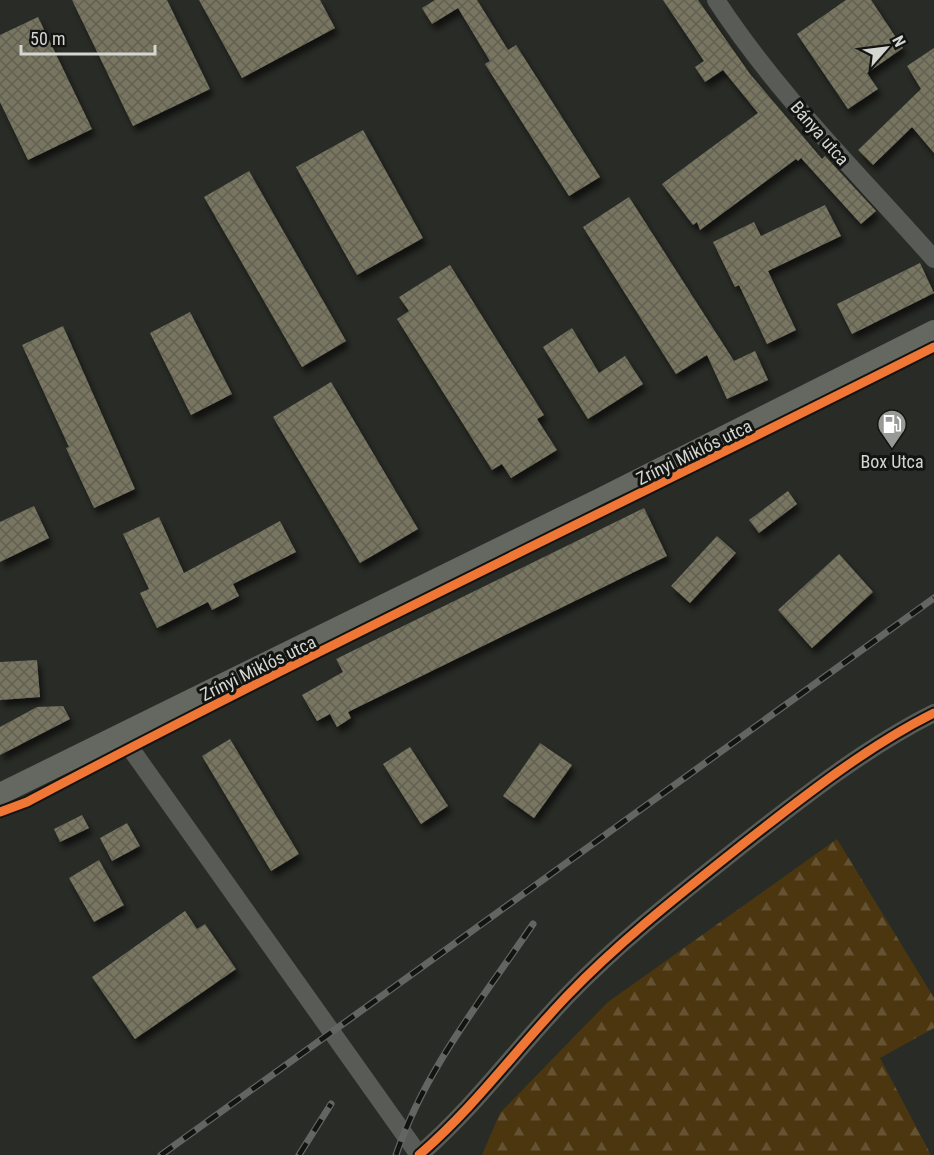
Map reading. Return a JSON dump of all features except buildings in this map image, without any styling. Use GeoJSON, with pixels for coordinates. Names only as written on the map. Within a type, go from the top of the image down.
{"type":"FeatureCollection","features":[{"type":"Feature","properties":{"kind":"main road","name":"Zrínyi Miklós utca"},"geometry":{"type":"LineString","coordinates":[[0,794],[591,504],[934,331]]}},
{"type":"Feature","properties":{"kind":"street","name":"Bánya utca"},"geometry":{"type":"LineString","coordinates":[[716,0],[735,30],[812,126],[934,259]]}},
{"type":"Feature","properties":{"kind":"street"},"geometry":{"type":"LineString","coordinates":[[120,735],[419,1155],[474,1102],[533,1033],[597,967],[710,871],[794,804],[876,747],[934,712]]}},
{"type":"Feature","properties":{"kind":"green space"},"geometry":{"type":"Polygon","coordinates":[[[837,839],[934,998],[934,1028],[880,1058],[931,1155],[482,1155],[500,1113],[608,1002],[837,839]]]}},
{"type":"Feature","properties":{"kind":"railway"},"geometry":{"type":"LineString","coordinates":[[161,1155],[934,598]]}},
{"type":"Feature","properties":{"kind":"railway"},"geometry":{"type":"LineString","coordinates":[[396,1155],[408,1123],[439,1064],[475,1007],[533,924]]}},
{"type":"Feature","properties":{"kind":"railway"},"geometry":{"type":"LineString","coordinates":[[299,1155],[331,1104]]}},
{"type":"Feature","properties":{"kind":"cycle path"},"geometry":{"type":"LineString","coordinates":[[0,812],[27,802],[366,629],[934,347]]}},
{"type":"Feature","properties":{"kind":"cycle path"},"geometry":{"type":"LineString","coordinates":[[419,1155],[459,1117],[568,995],[631,936],[698,880],[812,791],[884,741],[934,713]]}},
{"type":"Feature","properties":{"kind":"place","name":"Box Utca"},"geometry":{"type":"Point","coordinates":[892,450]}}]}
